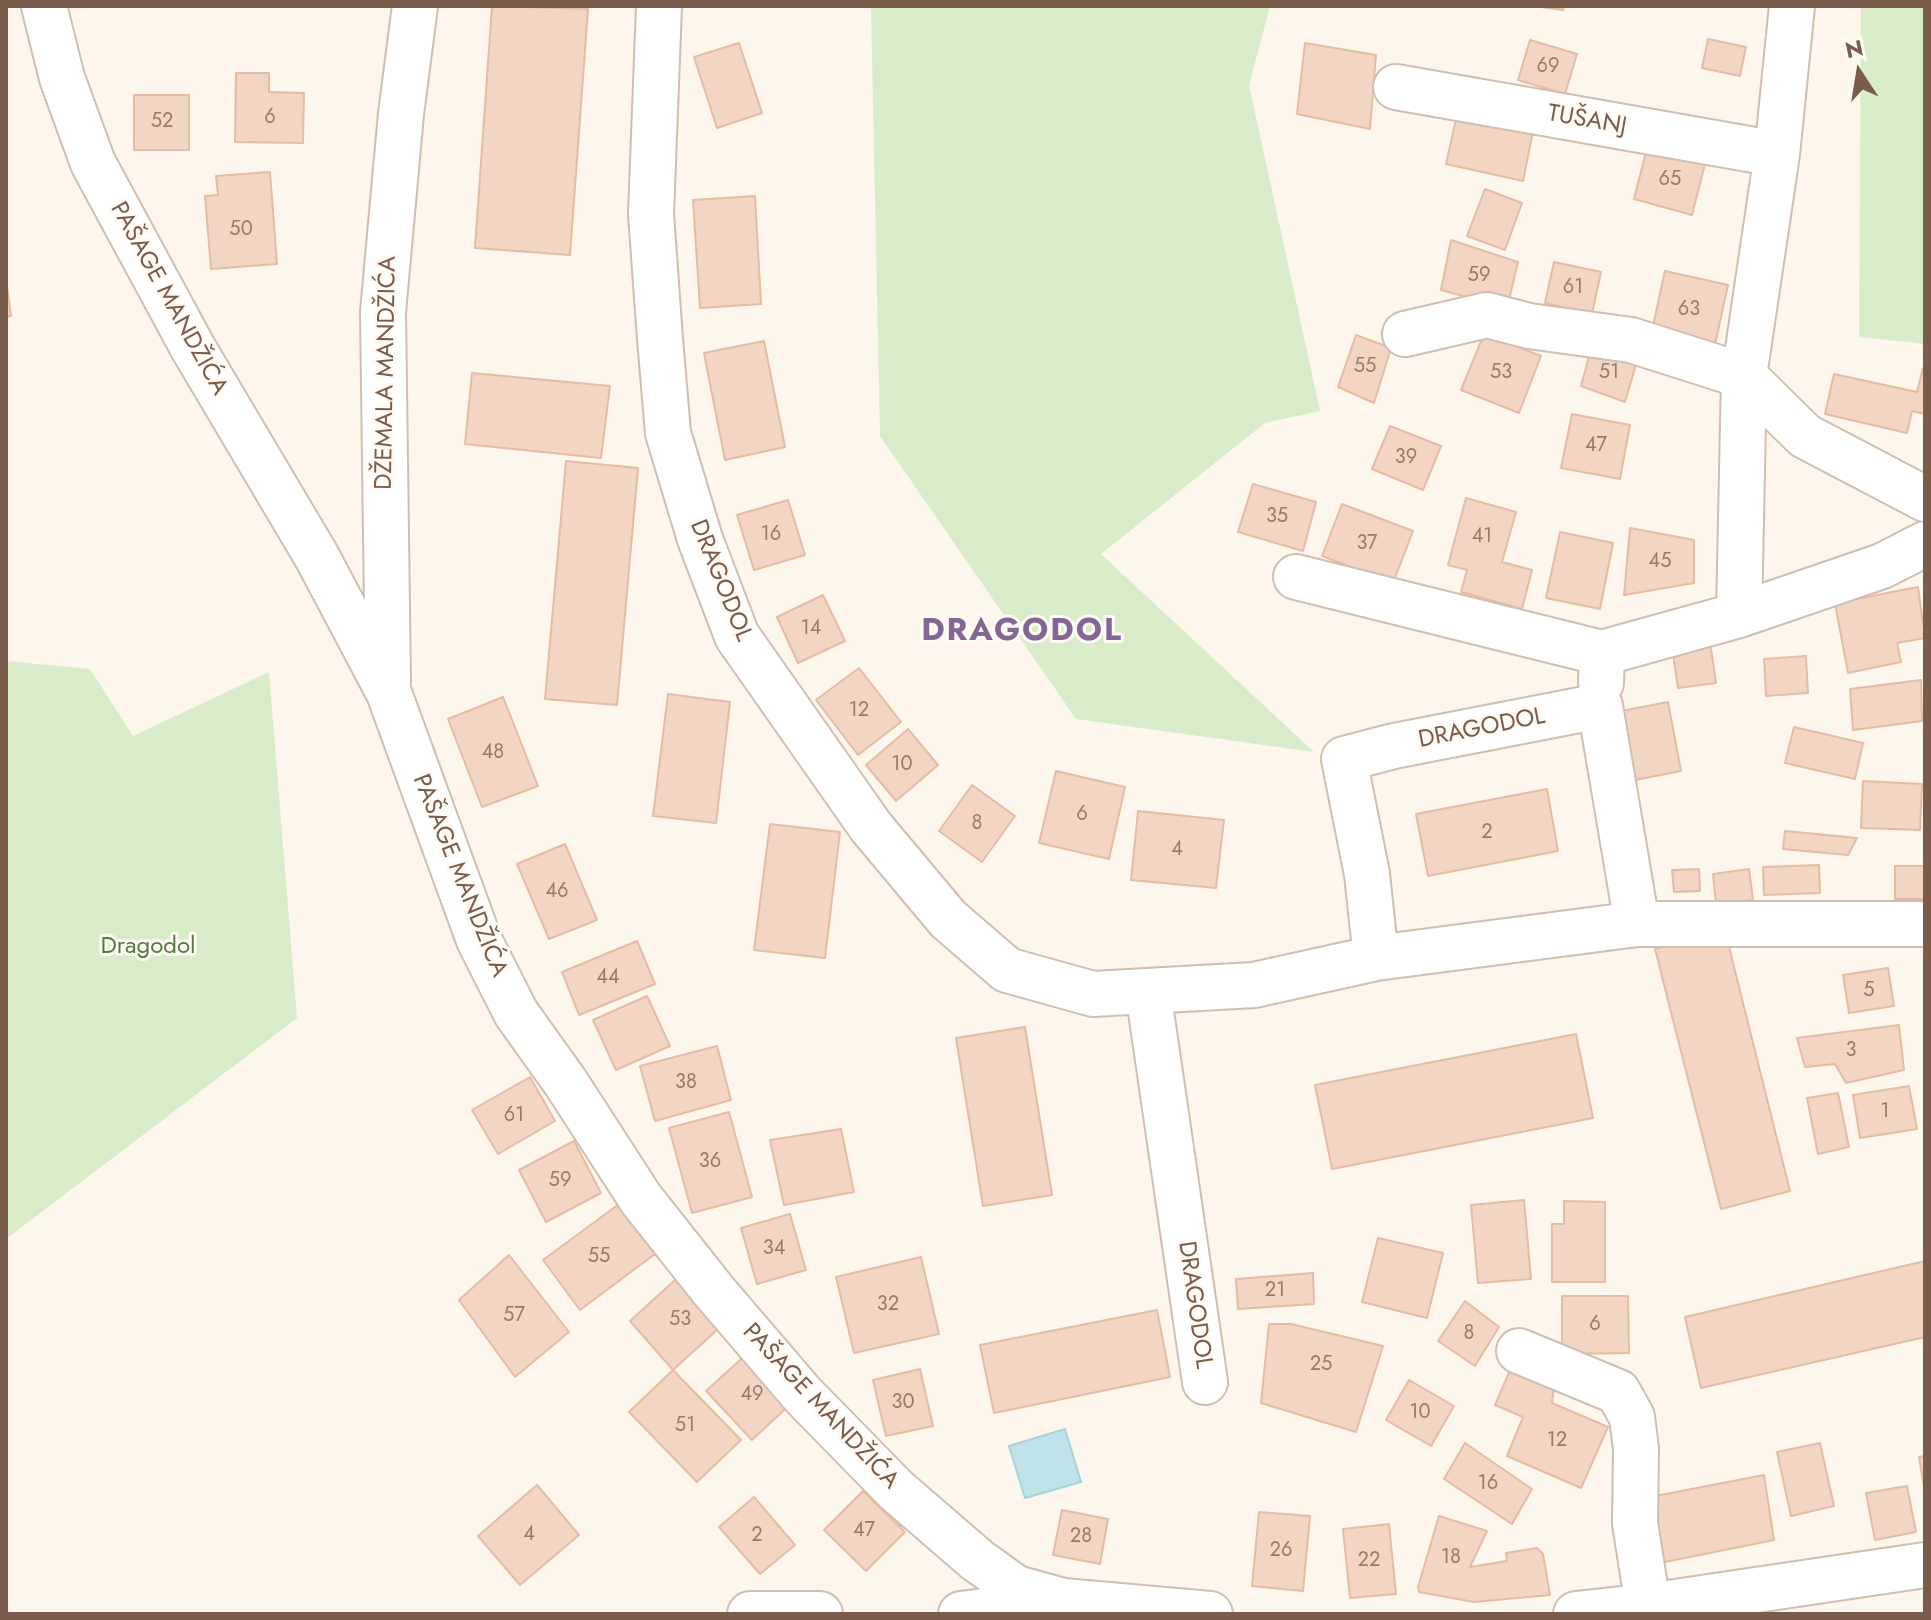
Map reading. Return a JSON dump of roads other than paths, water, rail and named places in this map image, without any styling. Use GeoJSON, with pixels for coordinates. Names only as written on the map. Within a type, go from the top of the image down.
{"type":"FeatureCollection","features":[{"type":"Feature","properties":{"kind":"street","name":"PAŠAGE MANDŽIĆA"},"geometry":{"type":"LineString","coordinates":[[44,6],[62,78],[93,163],[193,348],[317,557],[389,693],[464,905],[485,952],[516,1013],[566,1083],[641,1199],[713,1290],[803,1395],[896,1490],[977,1560],[1016,1588],[1063,1601],[1210,1614]]}},
{"type":"Feature","properties":{"kind":"street","name":"DŽEMALA MANDŽIĆA"},"geometry":{"type":"LineString","coordinates":[[389,693],[383,312],[401,114],[415,6]]}},
{"type":"Feature","properties":{"kind":"street","name":"DRAGODOL"},"geometry":{"type":"LineString","coordinates":[[659,6],[651,214],[668,433],[700,539],[737,636],[871,827],[948,919],[1007,970],[1093,994],[1254,985],[1376,958],[1637,924],[1925,924]]}},
{"type":"Feature","properties":{"kind":"street"},"geometry":{"type":"LineString","coordinates":[[1739,615],[1744,376],[1777,154],[1792,6]]}},
{"type":"Feature","properties":{"kind":"street","name":"TUŠANJ"},"geometry":{"type":"LineString","coordinates":[[1396,87],[1777,154]]}},
{"type":"Feature","properties":{"kind":"street"},"geometry":{"type":"LineString","coordinates":[[1405,334],[1487,315],[1529,326],[1631,340],[1744,376],[1805,436],[1925,499]]}},
{"type":"Feature","properties":{"kind":"street"},"geometry":{"type":"LineString","coordinates":[[1296,577],[1602,653],[1739,615],[1882,566],[1925,544]]}},
{"type":"Feature","properties":{"kind":"street"},"geometry":{"type":"LineString","coordinates":[[1602,653],[1600,706],[1637,924]]}},
{"type":"Feature","properties":{"kind":"street","name":"DRAGODOL"},"geometry":{"type":"LineString","coordinates":[[1376,958],[1367,874],[1344,759],[1394,746],[1600,706]]}},
{"type":"Feature","properties":{"kind":"street","name":"DRAGODOL"},"geometry":{"type":"LineString","coordinates":[[1148,991],[1205,1382]]}},
{"type":"Feature","properties":{"kind":"street"},"geometry":{"type":"LineString","coordinates":[[1519,1351],[1618,1392],[1632,1417],[1636,1449],[1635,1523],[1648,1606]]}},
{"type":"Feature","properties":{"kind":"street"},"geometry":{"type":"LineString","coordinates":[[1576,1614],[1925,1565]]}},
{"type":"Feature","properties":{"kind":"street"},"geometry":{"type":"LineString","coordinates":[[961,1614],[1063,1601]]}},
{"type":"Feature","properties":{"kind":"street"},"geometry":{"type":"LineString","coordinates":[[750,1614],[820,1614]]}},
{"type":"Feature","properties":{"kind":"water"},"geometry":{"type":"Polygon","coordinates":[[[1065,1429],[1081,1482],[1025,1498],[1009,1446],[1065,1429]]]}},
{"type":"Feature","properties":{"kind":"district","name":"DRAGODOL"},"geometry":{"type":"Point","coordinates":[1022,632]}},
{"type":"Feature","properties":{"kind":"park label","name":"Dragodol"},"geometry":{"type":"Point","coordinates":[148,947]}}]}
